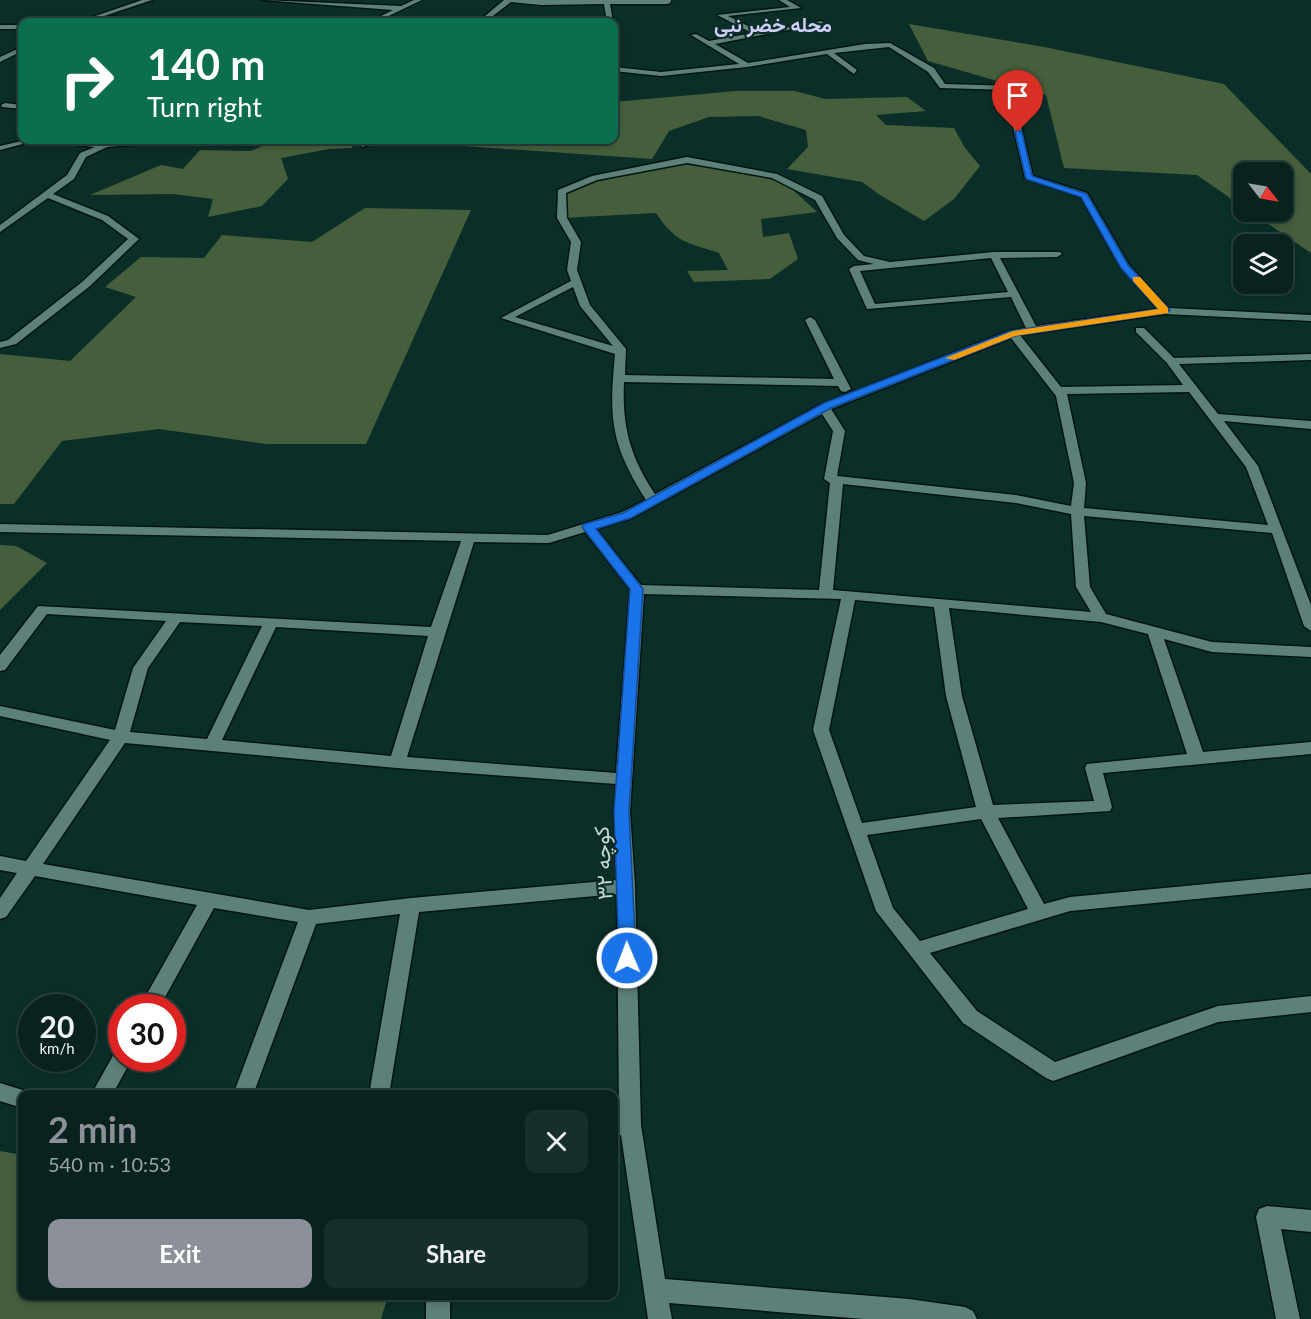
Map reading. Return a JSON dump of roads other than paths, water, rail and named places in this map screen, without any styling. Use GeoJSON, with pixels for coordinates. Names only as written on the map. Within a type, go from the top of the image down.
{"type":"FeatureCollection","features":[{"type":"Feature","properties":{"kind":"street"},"geometry":{"type":"LineString","coordinates":[[94,17],[149,0]]}},
{"type":"Feature","properties":{"kind":"street"},"geometry":{"type":"LineString","coordinates":[[265,0],[400,8]]}},
{"type":"Feature","properties":{"kind":"street"},"geometry":{"type":"LineString","coordinates":[[380,18],[419,0]]}},
{"type":"Feature","properties":{"kind":"street"},"geometry":{"type":"LineString","coordinates":[[486,18],[509,0],[541,3],[668,2],[668,0]]}},
{"type":"Feature","properties":{"kind":"street"},"geometry":{"type":"LineString","coordinates":[[759,34],[720,15],[798,8],[782,0]]}},
{"type":"Feature","properties":{"kind":"street"},"geometry":{"type":"LineString","coordinates":[[605,1],[609,18]]}},
{"type":"Feature","properties":{"kind":"street"},"geometry":{"type":"LineString","coordinates":[[94,17],[107,18]]}},
{"type":"Feature","properties":{"kind":"street"},"geometry":{"type":"LineString","coordinates":[[708,43],[821,23]]}},
{"type":"Feature","properties":{"kind":"street"},"geometry":{"type":"LineString","coordinates":[[0,27],[18,27]]}},
{"type":"Feature","properties":{"kind":"street"},"geometry":{"type":"LineString","coordinates":[[694,35],[747,65]]}},
{"type":"Feature","properties":{"kind":"street"},"geometry":{"type":"LineString","coordinates":[[618,69],[661,74],[747,65],[865,46],[890,45],[931,70],[943,86],[1015,90],[1013,110],[1029,178],[1084,195],[1125,266],[1165,310]]}},
{"type":"Feature","properties":{"kind":"street"},"geometry":{"type":"LineString","coordinates":[[0,60],[18,52]]}},
{"type":"Feature","properties":{"kind":"street"},"geometry":{"type":"LineString","coordinates":[[828,52],[854,72]]}},
{"type":"Feature","properties":{"kind":"street"},"geometry":{"type":"LineString","coordinates":[[5,105],[18,107]]}},
{"type":"Feature","properties":{"kind":"street"},"geometry":{"type":"LineString","coordinates":[[0,147],[18,143]]}},
{"type":"Feature","properties":{"kind":"street"},"geometry":{"type":"LineString","coordinates":[[87,144],[105,146],[125,144]]}},
{"type":"Feature","properties":{"kind":"street"},"geometry":{"type":"LineString","coordinates":[[0,229],[71,177],[83,155],[105,146]]}},
{"type":"Feature","properties":{"kind":"street"},"geometry":{"type":"LineString","coordinates":[[653,501],[629,460],[620,435],[618,378],[621,349],[585,306],[572,270],[576,242],[562,218],[561,192],[595,178],[687,160],[774,176],[819,198],[840,236],[861,258],[889,265]]}},
{"type":"Feature","properties":{"kind":"street"},"geometry":{"type":"LineString","coordinates":[[0,345],[12,342],[86,284],[134,239],[105,218],[47,195]]}},
{"type":"Feature","properties":{"kind":"street"},"geometry":{"type":"LineString","coordinates":[[1014,294],[871,307],[854,269],[994,255],[1057,254]]}},
{"type":"Feature","properties":{"kind":"street"},"geometry":{"type":"LineString","coordinates":[[994,255],[1033,331]]}},
{"type":"Feature","properties":{"kind":"street"},"geometry":{"type":"LineString","coordinates":[[576,282],[506,318],[620,352]]}},
{"type":"Feature","properties":{"kind":"street"},"geometry":{"type":"LineString","coordinates":[[0,528],[549,539],[627,515],[824,407],[1013,333],[1165,310],[1311,318]]}},
{"type":"Feature","properties":{"kind":"street"},"geometry":{"type":"LineString","coordinates":[[810,320],[849,397]]}},
{"type":"Feature","properties":{"kind":"street"},"geometry":{"type":"LineString","coordinates":[[1140,330],[1171,361],[1252,466],[1307,600],[1311,626]]}},
{"type":"Feature","properties":{"kind":"street"},"geometry":{"type":"LineString","coordinates":[[1013,333],[1062,396],[1080,483],[1077,512],[1083,586],[1101,617]]}},
{"type":"Feature","properties":{"kind":"street"},"geometry":{"type":"LineString","coordinates":[[1171,361],[1311,357]]}},
{"type":"Feature","properties":{"kind":"street"},"geometry":{"type":"LineString","coordinates":[[618,378],[842,383]]}},
{"type":"Feature","properties":{"kind":"street"},"geometry":{"type":"LineString","coordinates":[[1059,392],[1192,388]]}},
{"type":"Feature","properties":{"kind":"street"},"geometry":{"type":"LineString","coordinates":[[824,407],[839,431],[830,479],[1016,499],[1077,512],[1277,530]]}},
{"type":"Feature","properties":{"kind":"street"},"geometry":{"type":"LineString","coordinates":[[1216,417],[1311,424]]}},
{"type":"Feature","properties":{"kind":"street"},"geometry":{"type":"LineString","coordinates":[[826,594],[837,480]]}},
{"type":"Feature","properties":{"kind":"street"},"geometry":{"type":"LineString","coordinates":[[588,527],[637,589],[849,595],[1101,617],[1212,647],[1311,652]]}},
{"type":"Feature","properties":{"kind":"street"},"geometry":{"type":"LineString","coordinates":[[397,762],[469,537]]}},
{"type":"Feature","properties":{"kind":"street","name":"کوچه ۳۲"},"geometry":{"type":"LineString","coordinates":[[637,589],[622,812],[626,886],[622,1126],[660,1319]]}},
{"type":"Feature","properties":{"kind":"street"},"geometry":{"type":"LineString","coordinates":[[849,595],[821,730],[885,911],[970,1017],[1053,1072],[1218,1014],[1311,1004]]}},
{"type":"Feature","properties":{"kind":"street"},"geometry":{"type":"LineString","coordinates":[[940,603],[954,696],[986,812],[1040,914]]}},
{"type":"Feature","properties":{"kind":"street"},"geometry":{"type":"LineString","coordinates":[[0,666],[44,609],[437,632]]}},
{"type":"Feature","properties":{"kind":"street"},"geometry":{"type":"LineString","coordinates":[[0,912],[121,737],[141,668],[176,617]]}},
{"type":"Feature","properties":{"kind":"street"},"geometry":{"type":"LineString","coordinates":[[212,745],[271,622]]}},
{"type":"Feature","properties":{"kind":"street"},"geometry":{"type":"LineString","coordinates":[[1154,631],[1197,759]]}},
{"type":"Feature","properties":{"kind":"street"},"geometry":{"type":"LineString","coordinates":[[0,711],[121,737],[397,762],[623,779]]}},
{"type":"Feature","properties":{"kind":"street"},"geometry":{"type":"LineString","coordinates":[[856,830],[986,812],[1104,807],[1093,768],[1311,747]]}},
{"type":"Feature","properties":{"kind":"street"},"geometry":{"type":"LineString","coordinates":[[0,863],[309,916],[626,886]]}},
{"type":"Feature","properties":{"kind":"street"},"geometry":{"type":"LineString","coordinates":[[916,950],[1070,904],[1311,881]]}},
{"type":"Feature","properties":{"kind":"street"},"geometry":{"type":"LineString","coordinates":[[157,994],[209,899]]}},
{"type":"Feature","properties":{"kind":"street"},"geometry":{"type":"LineString","coordinates":[[380,1090],[411,905]]}},
{"type":"Feature","properties":{"kind":"street"},"geometry":{"type":"LineString","coordinates":[[245,1090],[309,916]]}},
{"type":"Feature","properties":{"kind":"street"},"geometry":{"type":"LineString","coordinates":[[104,1090],[114,1072]]}},
{"type":"Feature","properties":{"kind":"street"},"geometry":{"type":"LineString","coordinates":[[0,1092],[18,1099]]}},
{"type":"Feature","properties":{"kind":"street"},"geometry":{"type":"LineString","coordinates":[[1288,1319],[1267,1217],[1311,1221]]}},
{"type":"Feature","properties":{"kind":"street"},"geometry":{"type":"LineString","coordinates":[[655,1290],[965,1319]]}},
{"type":"Feature","properties":{"kind":"street"},"geometry":{"type":"LineString","coordinates":[[438,1300],[438,1319]]}},
{"type":"Feature","properties":{"kind":"district","name":"محله خضر نبی"},"geometry":{"type":"Point","coordinates":[773,24]}}]}
